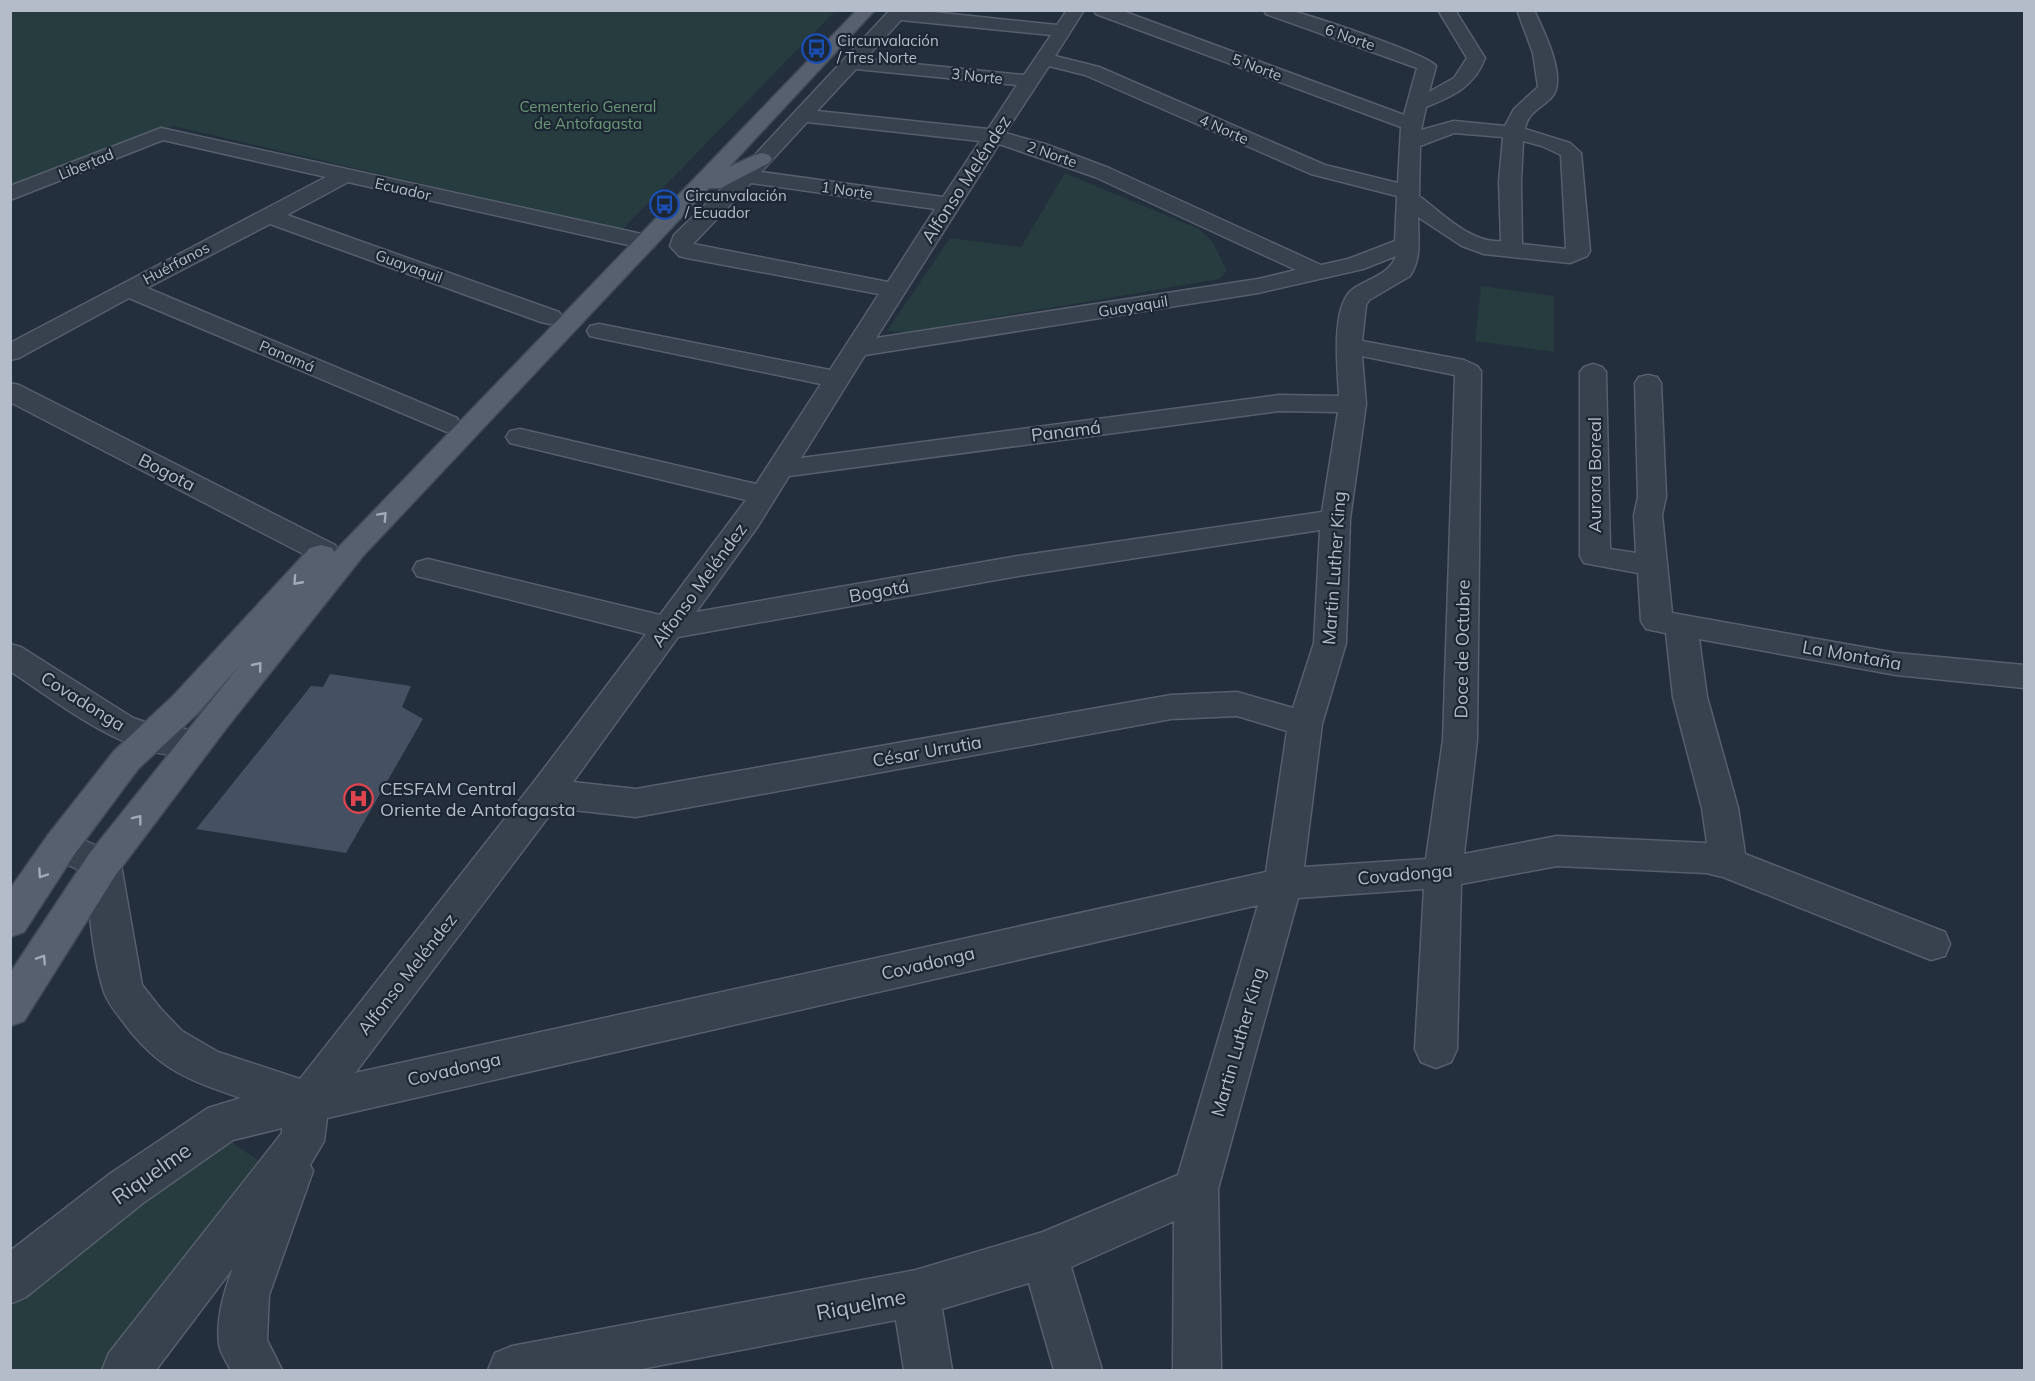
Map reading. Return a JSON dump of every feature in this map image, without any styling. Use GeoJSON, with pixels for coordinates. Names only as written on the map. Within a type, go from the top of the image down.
{"type":"FeatureCollection","features":[{"type":"Feature","properties":{"kind":"main road"},"geometry":{"type":"LineString","coordinates":[[10,1008],[102,865],[176,771],[195,743],[352,549],[848,10]]}},
{"type":"Feature","properties":{"kind":"main road"},"geometry":{"type":"LineString","coordinates":[[10,921],[61,845],[126,760],[185,705],[324,552],[550,317],[696,188],[867,10]]}},
{"type":"Feature","properties":{"kind":"main road"},"geometry":{"type":"LineString","coordinates":[[696,188],[736,173],[748,164],[762,159]]}},
{"type":"Feature","properties":{"kind":"street","name":"5 Norte"},"geometry":{"type":"LineString","coordinates":[[1102,10],[1413,123]]}},
{"type":"Feature","properties":{"kind":"street","name":"6 Norte"},"geometry":{"type":"LineString","coordinates":[[1272,10],[1402,55],[1427,66]]}},
{"type":"Feature","properties":{"kind":"street"},"geometry":{"type":"LineString","coordinates":[[1429,10],[1464,36]]}},
{"type":"Feature","properties":{"kind":"street"},"geometry":{"type":"LineString","coordinates":[[1413,123],[1471,73],[1476,58],[1446,10]]}},
{"type":"Feature","properties":{"kind":"street"},"geometry":{"type":"LineString","coordinates":[[1504,249],[1512,242],[1508,186],[1516,119],[1529,105],[1547,92],[1550,83],[1536,32],[1525,10]]}},
{"type":"Feature","properties":{"kind":"street"},"geometry":{"type":"LineString","coordinates":[[894,290],[687,251],[681,246],[682,240],[746,176],[899,12],[1069,21]]}},
{"type":"Feature","properties":{"kind":"street","name":"Alfonso Meléndez"},"geometry":{"type":"LineString","coordinates":[[126,1371],[305,1121],[748,519],[855,349],[1069,21]]}},
{"type":"Feature","properties":{"kind":"street","name":"3 Norte"},"geometry":{"type":"LineString","coordinates":[[852,63],[1037,70]]}},
{"type":"Feature","properties":{"kind":"street","name":"Martin Luther King"},"geometry":{"type":"LineString","coordinates":[[1197,1371],[1196,1190],[1283,884],[1305,724],[1330,643],[1335,519],[1353,404],[1349,346],[1354,305],[1360,295],[1402,271],[1408,256],[1406,245],[1413,123],[1427,66]]}},
{"type":"Feature","properties":{"kind":"street","name":"4 Norte"},"geometry":{"type":"LineString","coordinates":[[1037,70],[1092,71],[1318,170],[1408,195]]}},
{"type":"Feature","properties":{"kind":"street","name":"2 Norte"},"geometry":{"type":"LineString","coordinates":[[802,116],[993,136],[1059,155],[1120,179],[1220,224],[1320,273]]}},
{"type":"Feature","properties":{"kind":"street"},"geometry":{"type":"LineString","coordinates":[[1408,195],[1462,238],[1476,245],[1569,255],[1579,251],[1570,153],[1560,146],[1515,134],[1470,127],[1436,130],[1413,123]]}},
{"type":"Feature","properties":{"kind":"street","name":"Ecuador"},"geometry":{"type":"LineString","coordinates":[[161,134],[635,240]]}},
{"type":"Feature","properties":{"kind":"street","name":"Libertad"},"geometry":{"type":"LineString","coordinates":[[10,194],[161,134]]}},
{"type":"Feature","properties":{"kind":"street","name":"Huérfanos"},"geometry":{"type":"LineString","coordinates":[[10,353],[128,288],[344,176]]}},
{"type":"Feature","properties":{"kind":"street","name":"1 Norte"},"geometry":{"type":"LineString","coordinates":[[746,176],[949,204]]}},
{"type":"Feature","properties":{"kind":"street","name":"Guayaquil"},"geometry":{"type":"LineString","coordinates":[[267,215],[550,317]]}},
{"type":"Feature","properties":{"kind":"street"},"geometry":{"type":"LineString","coordinates":[[1220,224],[1247,269]]}},
{"type":"Feature","properties":{"kind":"street","name":"Guayaquil"},"geometry":{"type":"LineString","coordinates":[[855,349],[1247,269],[1320,273],[1355,264],[1406,245]]}},
{"type":"Feature","properties":{"kind":"street","name":"Panamá"},"geometry":{"type":"LineString","coordinates":[[128,288],[447,424]]}},
{"type":"Feature","properties":{"kind":"street"},"geometry":{"type":"LineString","coordinates":[[599,331],[836,379]]}},
{"type":"Feature","properties":{"kind":"street","name":"Doce de Octubre"},"geometry":{"type":"LineString","coordinates":[[1349,346],[1455,365],[1468,371],[1460,740],[1443,873],[1436,1048]]}},
{"type":"Feature","properties":{"kind":"street","name":"Aurora Boreal"},"geometry":{"type":"LineString","coordinates":[[1593,372],[1595,556],[1652,566]]}},
{"type":"Feature","properties":{"kind":"street","name":"La Montaña"},"geometry":{"type":"LineString","coordinates":[[1648,383],[1652,497],[1648,515],[1657,621],[1896,664],[2025,676]]}},
{"type":"Feature","properties":{"kind":"street","name":"Bogota"},"geometry":{"type":"LineString","coordinates":[[10,392],[324,552]]}},
{"type":"Feature","properties":{"kind":"street","name":"Panamá"},"geometry":{"type":"LineString","coordinates":[[520,437],[771,482],[1279,403],[1353,404]]}},
{"type":"Feature","properties":{"kind":"street","name":"Bogotá"},"geometry":{"type":"LineString","coordinates":[[428,569],[667,628],[1018,566],[1335,519]]}},
{"type":"Feature","properties":{"kind":"street"},"geometry":{"type":"LineString","coordinates":[[1681,625],[1690,697],[1720,808],[1728,863]]}},
{"type":"Feature","properties":{"kind":"street","name":"Covadonga"},"geometry":{"type":"LineString","coordinates":[[10,655],[121,727],[149,738],[195,743]]}},
{"type":"Feature","properties":{"kind":"street","name":"César Urrutia"},"geometry":{"type":"LineString","coordinates":[[546,793],[636,803],[1171,707],[1237,704],[1305,724]]}},
{"type":"Feature","properties":{"kind":"street"},"geometry":{"type":"LineString","coordinates":[[61,845],[102,865],[114,945],[124,992],[146,1021],[167,1044],[305,1121]]}},
{"type":"Feature","properties":{"kind":"street","name":"Covadonga"},"geometry":{"type":"LineString","coordinates":[[305,1121],[1283,884],[1443,873],[1557,851],[1706,858],[1728,863],[1930,944]]}},
{"type":"Feature","properties":{"kind":"street","name":"Alfonso Meléndez"},"geometry":{"type":"LineString","coordinates":[[258,1371],[243,1345],[246,1295],[305,1121]]}},
{"type":"Feature","properties":{"kind":"street","name":"Riquelme"},"geometry":{"type":"LineString","coordinates":[[10,1281],[127,1188],[223,1122],[305,1121]]}},
{"type":"Feature","properties":{"kind":"street","name":"Riquelme"},"geometry":{"type":"LineString","coordinates":[[512,1371],[916,1293],[1044,1255],[1196,1190]]}},
{"type":"Feature","properties":{"kind":"street"},"geometry":{"type":"LineString","coordinates":[[1044,1255],[1078,1371]]}},
{"type":"Feature","properties":{"kind":"street"},"geometry":{"type":"LineString","coordinates":[[916,1293],[928,1371]]}},
{"type":"Feature","properties":{"kind":"green space","name":"Cementerio General de Antofagasta"},"geometry":{"type":"Polygon","coordinates":[[[11,11],[835,11],[622,230],[173,126],[11,188],[11,11]]]}},
{"type":"Feature","properties":{"kind":"green space"},"geometry":{"type":"Polygon","coordinates":[[[1065,173],[1199,229],[1212,241],[1227,271],[1219,279],[909,332],[887,331],[950,238],[1021,247],[1065,173]]]}},
{"type":"Feature","properties":{"kind":"green space"},"geometry":{"type":"Polygon","coordinates":[[[1481,286],[1554,296],[1554,352],[1475,341],[1481,286]]]}},
{"type":"Feature","properties":{"kind":"green space"},"geometry":{"type":"Polygon","coordinates":[[[231,1142],[259,1161],[105,1370],[11,1370],[11,1306],[175,1169],[231,1142]]]}},
{"type":"Feature","properties":{"kind":"building"},"geometry":{"type":"Polygon","coordinates":[[[330,674],[411,686],[402,707],[423,719],[346,853],[196,829],[311,686],[323,687],[330,674]]]}},
{"type":"Feature","properties":{"kind":"place","name":"Circunvalación / Tres Norte"},"geometry":{"type":"Point","coordinates":[816,49]}},
{"type":"Feature","properties":{"kind":"place","name":"Circunvalación / Ecuador"},"geometry":{"type":"Point","coordinates":[664,204]}},
{"type":"Feature","properties":{"kind":"place","name":"CESFAM Central Oriente de Antofagasta"},"geometry":{"type":"Point","coordinates":[359,798]}}]}
